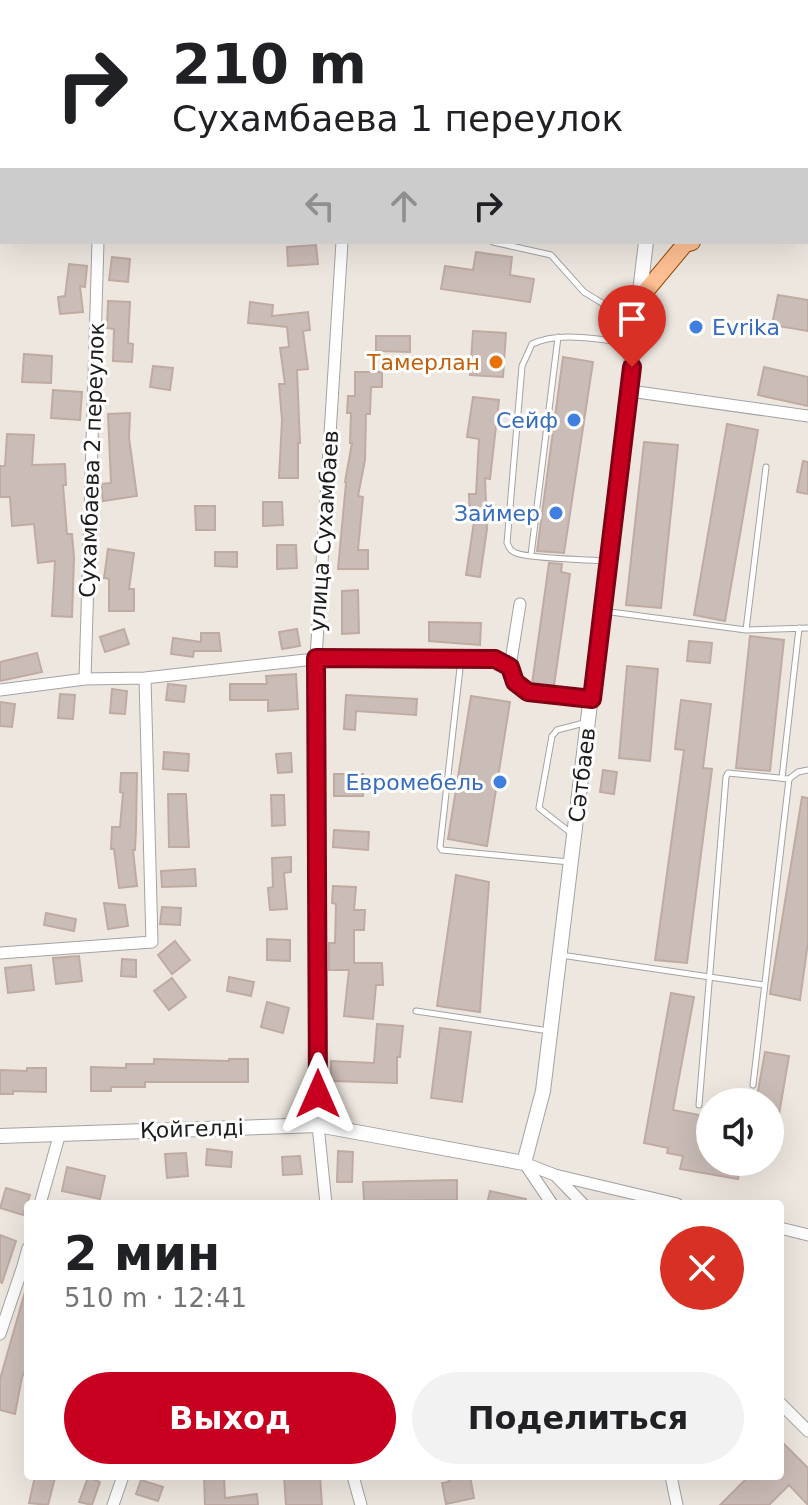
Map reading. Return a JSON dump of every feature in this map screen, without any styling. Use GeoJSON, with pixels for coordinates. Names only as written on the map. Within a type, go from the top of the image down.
{"type":"FeatureCollection","features":[{"type":"Feature","properties":{"kind":"main road"},"geometry":{"type":"LineString","coordinates":[[640,298],[685,244]]}},
{"type":"Feature","properties":{"kind":"street","name":"Сухамбаева 2 переулок"},"geometry":{"type":"LineString","coordinates":[[85,679],[98,244]]}},
{"type":"Feature","properties":{"kind":"street","name":"улица Сухамбаев"},"geometry":{"type":"LineString","coordinates":[[326,1200],[318,1125],[316,658],[342,244]]}},
{"type":"Feature","properties":{"kind":"street","name":"Сәтбаев"},"geometry":{"type":"LineString","coordinates":[[524,1163],[543,1091],[551,1031],[646,244]]}},
{"type":"Feature","properties":{"kind":"street"},"geometry":{"type":"LineString","coordinates":[[630,391],[808,416]]}},
{"type":"Feature","properties":{"kind":"street"},"geometry":{"type":"LineString","coordinates":[[520,604],[510,667],[515,682],[528,692],[592,699]]}},
{"type":"Feature","properties":{"kind":"street"},"geometry":{"type":"LineString","coordinates":[[0,690],[85,679],[145,678],[316,658],[461,657],[495,659],[510,667]]}},
{"type":"Feature","properties":{"kind":"street"},"geometry":{"type":"LineString","coordinates":[[0,953],[152,942],[145,678]]}},
{"type":"Feature","properties":{"kind":"street","name":"Қойгелді"},"geometry":{"type":"LineString","coordinates":[[0,1136],[318,1125],[524,1163]]}},
{"type":"Feature","properties":{"kind":"street"},"geometry":{"type":"LineString","coordinates":[[41,1200],[60,1133]]}},
{"type":"Feature","properties":{"kind":"street"},"geometry":{"type":"LineString","coordinates":[[524,1163],[555,1175],[660,1200]]}},
{"type":"Feature","properties":{"kind":"street"},"geometry":{"type":"LineString","coordinates":[[524,1163],[549,1200]]}},
{"type":"Feature","properties":{"kind":"street"},"geometry":{"type":"LineString","coordinates":[[555,1175],[579,1200]]}},
{"type":"Feature","properties":{"kind":"street"},"geometry":{"type":"LineString","coordinates":[[784,1229],[808,1235]]}},
{"type":"Feature","properties":{"kind":"street"},"geometry":{"type":"LineString","coordinates":[[0,1334],[24,1272]]}},
{"type":"Feature","properties":{"kind":"street"},"geometry":{"type":"LineString","coordinates":[[784,1407],[808,1431]]}},
{"type":"Feature","properties":{"kind":"street"},"geometry":{"type":"LineString","coordinates":[[113,1505],[122,1480]]}},
{"type":"Feature","properties":{"kind":"street"},"geometry":{"type":"LineString","coordinates":[[354,1480],[361,1505]]}},
{"type":"Feature","properties":{"kind":"street"},"geometry":{"type":"LineString","coordinates":[[672,1480],[677,1505]]}},
{"type":"Feature","properties":{"kind":"lane"},"geometry":{"type":"LineString","coordinates":[[502,244],[551,255],[584,292],[637,324]]}},
{"type":"Feature","properties":{"kind":"lane"},"geometry":{"type":"LineString","coordinates":[[531,555],[558,337]]}},
{"type":"Feature","properties":{"kind":"lane"},"geometry":{"type":"LineString","coordinates":[[608,561],[516,553],[507,543],[522,366],[532,344],[544,338],[635,344]]}},
{"type":"Feature","properties":{"kind":"lane"},"geometry":{"type":"LineString","coordinates":[[746,630],[766,467]]}},
{"type":"Feature","properties":{"kind":"lane"},"geometry":{"type":"LineString","coordinates":[[602,611],[746,630],[808,628]]}},
{"type":"Feature","properties":{"kind":"lane"},"geometry":{"type":"LineString","coordinates":[[753,1085],[799,628]]}},
{"type":"Feature","properties":{"kind":"lane"},"geometry":{"type":"LineString","coordinates":[[461,657],[440,847],[442,850],[571,862]]}},
{"type":"Feature","properties":{"kind":"lane"},"geometry":{"type":"LineString","coordinates":[[575,835],[539,808],[552,736],[557,730],[589,722]]}},
{"type":"Feature","properties":{"kind":"lane"},"geometry":{"type":"LineString","coordinates":[[701,1088],[726,777],[728,773],[786,779],[808,770]]}},
{"type":"Feature","properties":{"kind":"lane"},"geometry":{"type":"LineString","coordinates":[[560,955],[764,985]]}},
{"type":"Feature","properties":{"kind":"lane"},"geometry":{"type":"LineString","coordinates":[[416,1011],[551,1031]]}},
{"type":"Feature","properties":{"kind":"building"},"geometry":{"type":"Polygon","coordinates":[[[316,245],[318,264],[288,266],[287,247],[316,245]]]}},
{"type":"Feature","properties":{"kind":"building"},"geometry":{"type":"Polygon","coordinates":[[[476,252],[512,257],[510,275],[534,279],[530,302],[441,289],[445,266],[473,270],[476,252]]]}},
{"type":"Feature","properties":{"kind":"building"},"geometry":{"type":"Polygon","coordinates":[[[112,257],[130,259],[128,282],[109,280],[112,257]]]}},
{"type":"Feature","properties":{"kind":"building"},"geometry":{"type":"Polygon","coordinates":[[[69,264],[87,266],[85,287],[80,286],[83,312],[60,314],[58,297],[65,296],[69,264]]]}},
{"type":"Feature","properties":{"kind":"building"},"geometry":{"type":"Polygon","coordinates":[[[778,295],[808,300],[808,331],[772,325],[778,295]]]}},
{"type":"Feature","properties":{"kind":"building"},"geometry":{"type":"Polygon","coordinates":[[[108,301],[130,302],[128,343],[133,344],[132,362],[113,361],[114,329],[107,328],[108,301]]]}},
{"type":"Feature","properties":{"kind":"building"},"geometry":{"type":"Polygon","coordinates":[[[250,302],[273,305],[272,316],[308,312],[310,330],[303,331],[308,369],[297,370],[298,478],[279,478],[282,420],[279,384],[285,384],[280,348],[289,347],[287,327],[248,323],[250,302]]]}},
{"type":"Feature","properties":{"kind":"building"},"geometry":{"type":"Polygon","coordinates":[[[473,331],[506,333],[503,377],[470,375],[473,331]]]}},
{"type":"Feature","properties":{"kind":"building"},"geometry":{"type":"Polygon","coordinates":[[[376,336],[410,336],[410,352],[376,351],[376,336]]]}},
{"type":"Feature","properties":{"kind":"building"},"geometry":{"type":"Polygon","coordinates":[[[24,354],[52,356],[51,383],[22,382],[24,354]]]}},
{"type":"Feature","properties":{"kind":"building"},"geometry":{"type":"Polygon","coordinates":[[[563,357],[593,362],[564,553],[537,551],[563,357]]]}},
{"type":"Feature","properties":{"kind":"building"},"geometry":{"type":"Polygon","coordinates":[[[153,366],[173,368],[170,390],[150,387],[153,366]]]}},
{"type":"Feature","properties":{"kind":"building"},"geometry":{"type":"Polygon","coordinates":[[[764,367],[808,377],[808,406],[758,395],[764,367]]]}},
{"type":"Feature","properties":{"kind":"building"},"geometry":{"type":"Polygon","coordinates":[[[355,372],[382,372],[382,387],[371,387],[370,414],[366,414],[365,460],[358,496],[363,497],[358,550],[368,550],[368,569],[338,569],[345,482],[352,443],[351,413],[347,413],[348,396],[355,396],[355,372]]]}},
{"type":"Feature","properties":{"kind":"building"},"geometry":{"type":"Polygon","coordinates":[[[53,390],[82,392],[80,420],[51,418],[53,390]]]}},
{"type":"Feature","properties":{"kind":"building"},"geometry":{"type":"Polygon","coordinates":[[[473,397],[499,400],[490,479],[485,478],[487,529],[480,577],[466,575],[474,522],[470,522],[469,494],[476,494],[479,439],[467,437],[473,397]]]}},
{"type":"Feature","properties":{"kind":"building"},"geometry":{"type":"Polygon","coordinates":[[[130,413],[129,438],[137,496],[103,501],[101,484],[111,483],[108,414],[130,413]]]}},
{"type":"Feature","properties":{"kind":"building"},"geometry":{"type":"Polygon","coordinates":[[[727,424],[758,430],[725,621],[694,615],[727,424]]]}},
{"type":"Feature","properties":{"kind":"building"},"geometry":{"type":"Polygon","coordinates":[[[7,434],[34,435],[32,465],[65,464],[66,485],[63,485],[67,534],[72,534],[74,557],[72,617],[52,616],[55,561],[38,563],[34,524],[12,526],[10,497],[0,497],[0,466],[5,466],[7,434]]]}},
{"type":"Feature","properties":{"kind":"building"},"geometry":{"type":"Polygon","coordinates":[[[644,442],[678,445],[661,608],[626,605],[644,442]]]}},
{"type":"Feature","properties":{"kind":"building"},"geometry":{"type":"Polygon","coordinates":[[[803,461],[808,462],[808,494],[797,492],[803,461]]]}},
{"type":"Feature","properties":{"kind":"building"},"geometry":{"type":"Polygon","coordinates":[[[263,502],[282,502],[283,525],[263,526],[263,502]]]}},
{"type":"Feature","properties":{"kind":"building"},"geometry":{"type":"Polygon","coordinates":[[[195,506],[215,506],[215,530],[196,530],[195,506]]]}},
{"type":"Feature","properties":{"kind":"building"},"geometry":{"type":"Polygon","coordinates":[[[277,545],[296,545],[297,568],[277,569],[277,545]]]}},
{"type":"Feature","properties":{"kind":"building"},"geometry":{"type":"Polygon","coordinates":[[[108,549],[134,553],[129,589],[134,589],[134,611],[109,611],[109,579],[104,578],[108,549]]]}},
{"type":"Feature","properties":{"kind":"building"},"geometry":{"type":"Polygon","coordinates":[[[215,552],[237,552],[237,567],[215,566],[215,552]]]}},
{"type":"Feature","properties":{"kind":"building"},"geometry":{"type":"Polygon","coordinates":[[[549,563],[562,564],[561,572],[570,574],[554,686],[532,684],[549,563]]]}},
{"type":"Feature","properties":{"kind":"building"},"geometry":{"type":"Polygon","coordinates":[[[358,590],[359,633],[342,634],[342,591],[358,590]]]}},
{"type":"Feature","properties":{"kind":"building"},"geometry":{"type":"Polygon","coordinates":[[[429,622],[481,623],[480,645],[429,641],[429,622]]]}},
{"type":"Feature","properties":{"kind":"building"},"geometry":{"type":"Polygon","coordinates":[[[124,629],[129,644],[105,652],[100,637],[124,629]]]}},
{"type":"Feature","properties":{"kind":"building"},"geometry":{"type":"Polygon","coordinates":[[[297,629],[300,646],[282,649],[279,632],[297,629]]]}},
{"type":"Feature","properties":{"kind":"building"},"geometry":{"type":"Polygon","coordinates":[[[201,633],[219,633],[221,651],[194,651],[193,657],[171,654],[173,638],[201,642],[201,633]]]}},
{"type":"Feature","properties":{"kind":"building"},"geometry":{"type":"Polygon","coordinates":[[[750,636],[784,640],[770,771],[736,768],[750,636]]]}},
{"type":"Feature","properties":{"kind":"building"},"geometry":{"type":"Polygon","coordinates":[[[689,641],[712,643],[710,663],[687,661],[689,641]]]}},
{"type":"Feature","properties":{"kind":"building"},"geometry":{"type":"Polygon","coordinates":[[[37,653],[42,672],[0,681],[0,662],[37,653]]]}},
{"type":"Feature","properties":{"kind":"building"},"geometry":{"type":"Polygon","coordinates":[[[627,666],[658,669],[650,761],[619,758],[627,666]]]}},
{"type":"Feature","properties":{"kind":"building"},"geometry":{"type":"Polygon","coordinates":[[[296,674],[298,709],[268,711],[268,700],[230,700],[230,684],[267,684],[266,676],[296,674]]]}},
{"type":"Feature","properties":{"kind":"building"},"geometry":{"type":"Polygon","coordinates":[[[168,684],[186,686],[184,702],[166,700],[168,684]]]}},
{"type":"Feature","properties":{"kind":"building"},"geometry":{"type":"Polygon","coordinates":[[[112,689],[127,691],[125,714],[110,713],[112,689]]]}},
{"type":"Feature","properties":{"kind":"building"},"geometry":{"type":"Polygon","coordinates":[[[60,694],[75,695],[73,719],[58,718],[60,694]]]}},
{"type":"Feature","properties":{"kind":"building"},"geometry":{"type":"Polygon","coordinates":[[[346,695],[417,699],[416,715],[356,711],[355,730],[344,729],[346,695]]]}},
{"type":"Feature","properties":{"kind":"building"},"geometry":{"type":"Polygon","coordinates":[[[471,696],[510,702],[487,846],[448,839],[471,696]]]}},
{"type":"Feature","properties":{"kind":"building"},"geometry":{"type":"Polygon","coordinates":[[[681,700],[711,704],[703,768],[712,769],[687,963],[655,960],[684,750],[675,749],[681,700]]]}},
{"type":"Feature","properties":{"kind":"building"},"geometry":{"type":"Polygon","coordinates":[[[0,702],[15,704],[12,727],[0,726],[0,702]]]}},
{"type":"Feature","properties":{"kind":"building"},"geometry":{"type":"Polygon","coordinates":[[[164,752],[189,754],[188,771],[163,769],[164,752]]]}},
{"type":"Feature","properties":{"kind":"building"},"geometry":{"type":"Polygon","coordinates":[[[291,753],[292,772],[278,773],[276,754],[291,753]]]}},
{"type":"Feature","properties":{"kind":"building"},"geometry":{"type":"Polygon","coordinates":[[[603,770],[617,772],[614,794],[600,792],[603,770]]]}},
{"type":"Feature","properties":{"kind":"building"},"geometry":{"type":"Polygon","coordinates":[[[121,773],[137,773],[133,850],[137,886],[119,888],[114,849],[111,849],[112,827],[120,827],[121,773]]]}},
{"type":"Feature","properties":{"kind":"building"},"geometry":{"type":"Polygon","coordinates":[[[334,774],[363,774],[363,796],[334,796],[334,774]]]}},
{"type":"Feature","properties":{"kind":"building"},"geometry":{"type":"Polygon","coordinates":[[[168,794],[186,794],[189,847],[169,847],[168,794]]]}},
{"type":"Feature","properties":{"kind":"building"},"geometry":{"type":"Polygon","coordinates":[[[271,795],[284,795],[285,825],[272,826],[271,795]]]}},
{"type":"Feature","properties":{"kind":"building"},"geometry":{"type":"Polygon","coordinates":[[[802,797],[808,798],[808,942],[800,1000],[770,994],[802,797]]]}},
{"type":"Feature","properties":{"kind":"building"},"geometry":{"type":"Polygon","coordinates":[[[334,830],[369,832],[368,850],[333,847],[334,830]]]}},
{"type":"Feature","properties":{"kind":"building"},"geometry":{"type":"Polygon","coordinates":[[[291,857],[291,872],[284,873],[287,909],[270,910],[268,888],[273,887],[272,858],[291,857]]]}},
{"type":"Feature","properties":{"kind":"building"},"geometry":{"type":"Polygon","coordinates":[[[195,869],[196,886],[162,887],[161,871],[195,869]]]}},
{"type":"Feature","properties":{"kind":"building"},"geometry":{"type":"Polygon","coordinates":[[[456,875],[489,882],[480,1012],[437,1006],[456,875]]]}},
{"type":"Feature","properties":{"kind":"building"},"geometry":{"type":"Polygon","coordinates":[[[333,886],[356,887],[354,910],[365,910],[364,930],[354,930],[354,963],[382,963],[383,985],[376,985],[373,1019],[344,1016],[349,970],[329,970],[329,943],[335,943],[333,886]]]}},
{"type":"Feature","properties":{"kind":"building"},"geometry":{"type":"Polygon","coordinates":[[[104,903],[125,905],[128,926],[108,929],[104,903]]]}},
{"type":"Feature","properties":{"kind":"building"},"geometry":{"type":"Polygon","coordinates":[[[162,907],[181,908],[180,925],[160,924],[162,907]]]}},
{"type":"Feature","properties":{"kind":"building"},"geometry":{"type":"Polygon","coordinates":[[[46,913],[76,919],[74,931],[44,925],[46,913]]]}},
{"type":"Feature","properties":{"kind":"building"},"geometry":{"type":"Polygon","coordinates":[[[267,939],[290,940],[290,961],[267,960],[267,939]]]}},
{"type":"Feature","properties":{"kind":"building"},"geometry":{"type":"Polygon","coordinates":[[[175,941],[190,960],[172,974],[158,955],[175,941]]]}},
{"type":"Feature","properties":{"kind":"building"},"geometry":{"type":"Polygon","coordinates":[[[79,956],[82,981],[56,984],[53,958],[79,956]]]}},
{"type":"Feature","properties":{"kind":"building"},"geometry":{"type":"Polygon","coordinates":[[[122,959],[136,960],[136,977],[121,976],[122,959]]]}},
{"type":"Feature","properties":{"kind":"building"},"geometry":{"type":"Polygon","coordinates":[[[31,965],[34,990],[8,993],[5,968],[31,965]]]}},
{"type":"Feature","properties":{"kind":"building"},"geometry":{"type":"Polygon","coordinates":[[[229,977],[254,982],[251,996],[227,991],[229,977]]]}},
{"type":"Feature","properties":{"kind":"building"},"geometry":{"type":"Polygon","coordinates":[[[172,978],[186,997],[169,1010],[154,991],[172,978]]]}},
{"type":"Feature","properties":{"kind":"building"},"geometry":{"type":"Polygon","coordinates":[[[671,993],[694,997],[673,1110],[696,1114],[696,1172],[680,1169],[683,1156],[667,1153],[668,1148],[644,1143],[671,993]]]}},
{"type":"Feature","properties":{"kind":"building"},"geometry":{"type":"Polygon","coordinates":[[[267,1002],[289,1008],[283,1033],[261,1027],[267,1002]]]}},
{"type":"Feature","properties":{"kind":"building"},"geometry":{"type":"Polygon","coordinates":[[[377,1024],[403,1026],[400,1057],[397,1057],[397,1083],[331,1081],[331,1061],[374,1063],[377,1024]]]}},
{"type":"Feature","properties":{"kind":"building"},"geometry":{"type":"Polygon","coordinates":[[[440,1028],[471,1032],[462,1102],[431,1098],[440,1028]]]}},
{"type":"Feature","properties":{"kind":"building"},"geometry":{"type":"Polygon","coordinates":[[[765,1052],[789,1056],[784,1088],[759,1088],[765,1052]]]}},
{"type":"Feature","properties":{"kind":"building"},"geometry":{"type":"Polygon","coordinates":[[[154,1059],[248,1059],[248,1082],[145,1082],[145,1087],[111,1087],[111,1091],[91,1091],[91,1067],[126,1068],[126,1064],[154,1064],[154,1059]]]}},
{"type":"Feature","properties":{"kind":"building"},"geometry":{"type":"Polygon","coordinates":[[[27,1068],[46,1068],[46,1092],[13,1091],[13,1094],[0,1094],[0,1070],[27,1071],[27,1068]]]}},
{"type":"Feature","properties":{"kind":"building"},"geometry":{"type":"Polygon","coordinates":[[[207,1149],[232,1152],[231,1167],[206,1165],[207,1149]]]}},
{"type":"Feature","properties":{"kind":"building"},"geometry":{"type":"Polygon","coordinates":[[[338,1151],[353,1152],[352,1182],[337,1182],[338,1151]]]}},
{"type":"Feature","properties":{"kind":"building"},"geometry":{"type":"Polygon","coordinates":[[[186,1153],[188,1176],[167,1178],[165,1154],[186,1153]]]}},
{"type":"Feature","properties":{"kind":"building"},"geometry":{"type":"Polygon","coordinates":[[[300,1156],[302,1174],[283,1175],[282,1157],[300,1156]]]}},
{"type":"Feature","properties":{"kind":"building"},"geometry":{"type":"Polygon","coordinates":[[[67,1167],[105,1176],[100,1199],[62,1191],[67,1167]]]}},
{"type":"Feature","properties":{"kind":"building"},"geometry":{"type":"Polygon","coordinates":[[[457,1180],[457,1200],[364,1200],[363,1182],[457,1180]]]}},
{"type":"Feature","properties":{"kind":"building"},"geometry":{"type":"Polygon","coordinates":[[[6,1188],[30,1195],[28,1200],[24,1200],[23,1215],[0,1208],[6,1188]]]}},
{"type":"Feature","properties":{"kind":"building"},"geometry":{"type":"Polygon","coordinates":[[[490,1191],[526,1199],[526,1200],[488,1200],[490,1191]]]}},
{"type":"Feature","properties":{"kind":"building"},"geometry":{"type":"Polygon","coordinates":[[[0,1235],[16,1241],[2,1283],[0,1282],[0,1235]]]}},
{"type":"Feature","properties":{"kind":"building"},"geometry":{"type":"Polygon","coordinates":[[[24,1295],[24,1373],[15,1414],[0,1410],[0,1379],[24,1295]]]}},
{"type":"Feature","properties":{"kind":"building"},"geometry":{"type":"Polygon","coordinates":[[[784,1444],[808,1468],[808,1505],[789,1485],[769,1505],[720,1505],[745,1480],[784,1480],[784,1444]]]}},
{"type":"Feature","properties":{"kind":"building"},"geometry":{"type":"Polygon","coordinates":[[[34,1480],[54,1480],[48,1505],[29,1503],[34,1480]]]}},
{"type":"Feature","properties":{"kind":"building"},"geometry":{"type":"Polygon","coordinates":[[[87,1480],[100,1482],[92,1505],[79,1502],[87,1480]]]}},
{"type":"Feature","properties":{"kind":"building"},"geometry":{"type":"Polygon","coordinates":[[[141,1480],[163,1487],[158,1501],[136,1494],[141,1480]]]}},
{"type":"Feature","properties":{"kind":"building"},"geometry":{"type":"Polygon","coordinates":[[[204,1480],[224,1480],[225,1498],[257,1494],[258,1505],[205,1505],[204,1480]]]}},
{"type":"Feature","properties":{"kind":"building"},"geometry":{"type":"Polygon","coordinates":[[[284,1480],[320,1480],[322,1505],[286,1505],[284,1480]]]}},
{"type":"Feature","properties":{"kind":"building"},"geometry":{"type":"Polygon","coordinates":[[[471,1480],[474,1498],[446,1504],[442,1483],[471,1480]]]}},
{"type":"Feature","properties":{"kind":"place","name":"Evrika"},"geometry":{"type":"Point","coordinates":[696,327]}},
{"type":"Feature","properties":{"kind":"place","name":"Тамерлан"},"geometry":{"type":"Point","coordinates":[496,362]}},
{"type":"Feature","properties":{"kind":"place","name":"Сейф"},"geometry":{"type":"Point","coordinates":[574,420]}},
{"type":"Feature","properties":{"kind":"place","name":"Займер"},"geometry":{"type":"Point","coordinates":[556,513]}},
{"type":"Feature","properties":{"kind":"place","name":"Евромебель"},"geometry":{"type":"Point","coordinates":[500,782]}},
{"type":"Feature","properties":{"kind":"route"},"geometry":{"type":"LineString","coordinates":[[318,1094],[316,658],[495,659],[510,667],[515,682],[528,692],[592,699],[632,367]]}}]}
